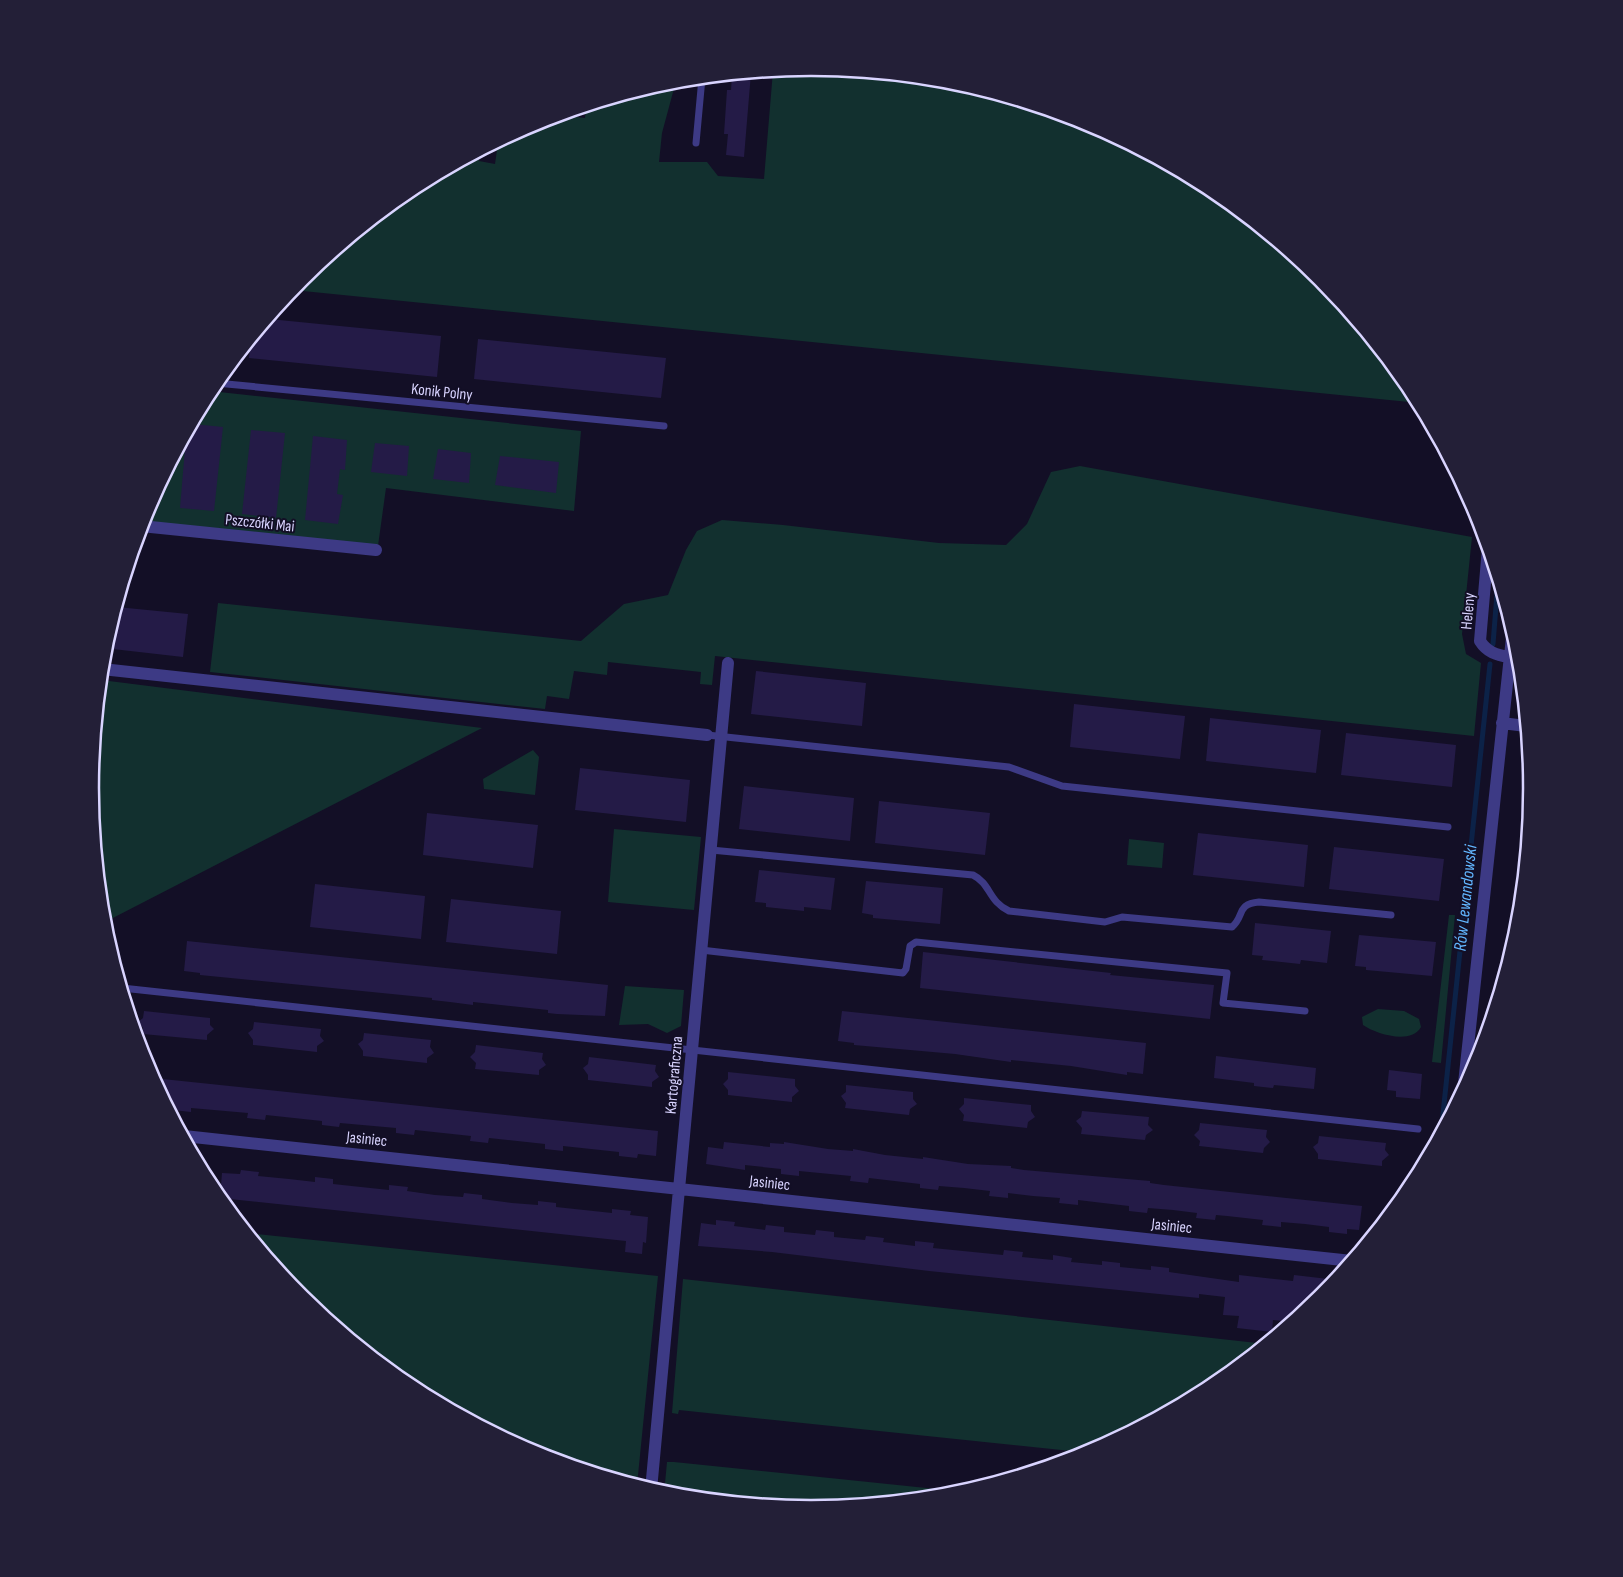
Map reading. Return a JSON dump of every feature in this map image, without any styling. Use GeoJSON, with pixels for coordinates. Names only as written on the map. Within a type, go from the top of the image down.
{"type":"FeatureCollection","features":[{"type":"Feature","properties":{"kind":"street","name":"Pszczółki Mai"},"geometry":{"type":"LineString","coordinates":[[149,527],[376,550]]}},
{"type":"Feature","properties":{"kind":"street","name":"Heleny"},"geometry":{"type":"LineString","coordinates":[[1487,563],[1480,640],[1486,648],[1499,656],[1509,657]]}},
{"type":"Feature","properties":{"kind":"street"},"geometry":{"type":"LineString","coordinates":[[1464,1074],[1510,650]]}},
{"type":"Feature","properties":{"kind":"street","name":"Kartograficzna"},"geometry":{"type":"LineString","coordinates":[[652,1482],[728,663]]}},
{"type":"Feature","properties":{"kind":"street"},"geometry":{"type":"LineString","coordinates":[[110,670],[707,735]]}},
{"type":"Feature","properties":{"kind":"street"},"geometry":{"type":"LineString","coordinates":[[1502,723],[1521,725]]}},
{"type":"Feature","properties":{"kind":"street","name":"Jasiniec"},"geometry":{"type":"LineString","coordinates":[[191,1137],[1345,1260]]}},
{"type":"Feature","properties":{"kind":"lane"},"geometry":{"type":"LineString","coordinates":[[696,143],[701,85]]}},
{"type":"Feature","properties":{"kind":"lane","name":"Konik Polny"},"geometry":{"type":"LineString","coordinates":[[225,384],[664,426]]}},
{"type":"Feature","properties":{"kind":"lane"},"geometry":{"type":"LineString","coordinates":[[707,735],[1009,767],[1062,786],[1448,827]]}},
{"type":"Feature","properties":{"kind":"lane"},"geometry":{"type":"LineString","coordinates":[[710,850],[973,875],[984,884],[996,904],[1009,911],[1105,922],[1122,916],[1232,926],[1241,909],[1250,903],[1259,902],[1391,916]]}},
{"type":"Feature","properties":{"kind":"lane"},"geometry":{"type":"LineString","coordinates":[[701,950],[903,973],[906,969],[910,946],[916,942],[1070,956],[1227,973],[1223,1003],[1305,1011]]}},
{"type":"Feature","properties":{"kind":"lane"},"geometry":{"type":"LineString","coordinates":[[129,989],[692,1048],[1418,1129]]}},
{"type":"Feature","properties":{"kind":"green space"},"geometry":{"type":"Polygon","coordinates":[[[812,76],[904,82],[950,90],[1040,114],[1084,130],[1127,150],[1207,196],[1245,223],[1315,285],[1347,319],[1377,355],[1410,402],[302,291],[342,253],[378,223],[416,196],[455,172],[479,159],[479,161],[495,164],[497,150],[539,130],[575,117],[585,118],[585,113],[627,101],[674,90],[662,133],[659,162],[707,162],[718,176],[764,179],[772,78],[812,76]]]}},
{"type":"Feature","properties":{"kind":"green space"},"geometry":{"type":"Polygon","coordinates":[[[220,392],[581,431],[574,511],[386,488],[377,553],[148,531],[173,473],[220,392]]]}},
{"type":"Feature","properties":{"kind":"green space"},"geometry":{"type":"Polygon","coordinates":[[[1080,466],[1472,537],[1462,634],[1466,654],[1481,663],[1474,736],[715,656],[712,685],[700,684],[701,672],[608,662],[607,675],[574,671],[569,699],[547,696],[545,709],[210,672],[218,603],[581,641],[624,604],[668,595],[686,550],[697,531],[722,520],[939,543],[1006,545],[1027,524],[1051,472],[1080,466]]]}},
{"type":"Feature","properties":{"kind":"green space"},"geometry":{"type":"Polygon","coordinates":[[[108,681],[482,728],[112,919],[105,881],[99,788],[101,742],[108,681]]]}},
{"type":"Feature","properties":{"kind":"green space"},"geometry":{"type":"Polygon","coordinates":[[[533,750],[539,757],[535,795],[484,789],[483,779],[533,750]]]}},
{"type":"Feature","properties":{"kind":"green space"},"geometry":{"type":"Polygon","coordinates":[[[614,829],[701,837],[694,910],[608,902],[614,829]]]}},
{"type":"Feature","properties":{"kind":"green space"},"geometry":{"type":"Polygon","coordinates":[[[1129,839],[1164,843],[1162,868],[1127,865],[1129,839]]]}},
{"type":"Feature","properties":{"kind":"green space"},"geometry":{"type":"Polygon","coordinates":[[[1449,915],[1455,915],[1441,1063],[1432,1062],[1449,915]]]}},
{"type":"Feature","properties":{"kind":"green space"},"geometry":{"type":"Polygon","coordinates":[[[625,986],[684,990],[681,1026],[667,1033],[648,1024],[619,1025],[625,986]]]}},
{"type":"Feature","properties":{"kind":"green space"},"geometry":{"type":"Polygon","coordinates":[[[1378,1009],[1404,1011],[1419,1019],[1421,1027],[1410,1036],[1402,1037],[1376,1032],[1363,1025],[1362,1017],[1378,1009]]]}},
{"type":"Feature","properties":{"kind":"green space"},"geometry":{"type":"Polygon","coordinates":[[[256,1234],[658,1276],[638,1479],[583,1463],[539,1447],[455,1405],[416,1381],[378,1354],[342,1324],[308,1292],[256,1234]]]}},
{"type":"Feature","properties":{"kind":"green space"},"geometry":{"type":"Polygon","coordinates":[[[683,1279],[1258,1343],[1207,1381],[1168,1405],[1127,1427],[1073,1451],[679,1410],[678,1414],[672,1413],[683,1279]]]}},
{"type":"Feature","properties":{"kind":"green space"},"geometry":{"type":"Polygon","coordinates":[[[667,1462],[674,1462],[938,1489],[904,1495],[812,1501],[719,1495],[665,1485],[667,1462]]]}},
{"type":"Feature","properties":{"kind":"building"},"geometry":{"type":"Polygon","coordinates":[[[750,79],[744,157],[726,155],[728,134],[724,134],[727,90],[731,90],[732,81],[750,79]]]}},
{"type":"Feature","properties":{"kind":"building"},"geometry":{"type":"Polygon","coordinates":[[[275,320],[441,336],[437,377],[249,358],[250,350],[275,320]]]}},
{"type":"Feature","properties":{"kind":"building"},"geometry":{"type":"Polygon","coordinates":[[[478,339],[666,358],[661,398],[474,379],[478,339]]]}},
{"type":"Feature","properties":{"kind":"building"},"geometry":{"type":"Polygon","coordinates":[[[200,425],[223,427],[214,511],[180,508],[185,451],[200,425]]]}},
{"type":"Feature","properties":{"kind":"building"},"geometry":{"type":"Polygon","coordinates":[[[251,430],[285,433],[276,518],[242,514],[251,430]]]}},
{"type":"Feature","properties":{"kind":"building"},"geometry":{"type":"Polygon","coordinates":[[[313,436],[347,440],[345,470],[340,469],[337,494],[343,495],[338,524],[305,520],[313,436]]]}},
{"type":"Feature","properties":{"kind":"building"},"geometry":{"type":"Polygon","coordinates":[[[375,443],[409,446],[407,476],[371,472],[375,443]]]}},
{"type":"Feature","properties":{"kind":"building"},"geometry":{"type":"Polygon","coordinates":[[[438,449],[471,453],[469,483],[433,479],[438,449]]]}},
{"type":"Feature","properties":{"kind":"building"},"geometry":{"type":"Polygon","coordinates":[[[500,456],[559,462],[556,493],[495,485],[500,456]]]}},
{"type":"Feature","properties":{"kind":"building"},"geometry":{"type":"Polygon","coordinates":[[[123,608],[188,614],[183,657],[113,649],[123,608]]]}},
{"type":"Feature","properties":{"kind":"building"},"geometry":{"type":"Polygon","coordinates":[[[756,671],[866,683],[862,726],[751,714],[756,671]]]}},
{"type":"Feature","properties":{"kind":"building"},"geometry":{"type":"Polygon","coordinates":[[[1074,704],[1185,716],[1180,759],[1070,747],[1074,704]]]}},
{"type":"Feature","properties":{"kind":"building"},"geometry":{"type":"Polygon","coordinates":[[[1210,718],[1321,730],[1316,773],[1206,761],[1210,718]]]}},
{"type":"Feature","properties":{"kind":"building"},"geometry":{"type":"Polygon","coordinates":[[[1346,733],[1456,745],[1452,787],[1341,775],[1346,733]]]}},
{"type":"Feature","properties":{"kind":"building"},"geometry":{"type":"Polygon","coordinates":[[[580,768],[690,780],[686,822],[575,810],[580,768]]]}},
{"type":"Feature","properties":{"kind":"building"},"geometry":{"type":"Polygon","coordinates":[[[744,786],[854,798],[850,841],[739,829],[744,786]]]}},
{"type":"Feature","properties":{"kind":"building"},"geometry":{"type":"Polygon","coordinates":[[[879,801],[990,813],[985,855],[875,843],[879,801]]]}},
{"type":"Feature","properties":{"kind":"building"},"geometry":{"type":"Polygon","coordinates":[[[427,813],[538,825],[533,868],[423,855],[427,813]]]}},
{"type":"Feature","properties":{"kind":"building"},"geometry":{"type":"Polygon","coordinates":[[[1198,833],[1308,845],[1304,887],[1193,875],[1198,833]]]}},
{"type":"Feature","properties":{"kind":"building"},"geometry":{"type":"Polygon","coordinates":[[[1334,847],[1444,859],[1439,901],[1329,889],[1334,847]]]}},
{"type":"Feature","properties":{"kind":"building"},"geometry":{"type":"Polygon","coordinates":[[[759,870],[835,878],[831,910],[804,907],[804,911],[766,907],[766,903],[755,902],[759,870]]]}},
{"type":"Feature","properties":{"kind":"building"},"geometry":{"type":"Polygon","coordinates":[[[866,881],[943,888],[940,924],[873,918],[873,915],[862,913],[866,881]]]}},
{"type":"Feature","properties":{"kind":"building"},"geometry":{"type":"Polygon","coordinates":[[[315,884],[425,896],[421,939],[310,927],[315,884]]]}},
{"type":"Feature","properties":{"kind":"building"},"geometry":{"type":"Polygon","coordinates":[[[451,899],[561,911],[557,954],[446,942],[451,899]]]}},
{"type":"Feature","properties":{"kind":"building"},"geometry":{"type":"Polygon","coordinates":[[[1255,923],[1331,931],[1327,963],[1301,960],[1300,964],[1262,960],[1263,956],[1252,955],[1255,923]]]}},
{"type":"Feature","properties":{"kind":"building"},"geometry":{"type":"Polygon","coordinates":[[[1359,935],[1436,942],[1432,976],[1366,970],[1366,967],[1355,966],[1359,935]]]}},
{"type":"Feature","properties":{"kind":"building"},"geometry":{"type":"Polygon","coordinates":[[[187,941],[608,985],[605,1016],[557,1014],[548,1013],[548,1010],[473,1002],[473,1005],[432,1000],[432,998],[200,975],[200,973],[184,971],[187,941]]]}},
{"type":"Feature","properties":{"kind":"building"},"geometry":{"type":"Polygon","coordinates":[[[923,952],[1111,973],[1110,975],[1214,985],[1210,1019],[920,988],[923,952]]]}},
{"type":"Feature","properties":{"kind":"building"},"geometry":{"type":"Polygon","coordinates":[[[144,1011],[210,1018],[210,1025],[214,1029],[207,1035],[207,1040],[143,1034],[143,1028],[139,1021],[143,1018],[144,1011]]]}},
{"type":"Feature","properties":{"kind":"building"},"geometry":{"type":"Polygon","coordinates":[[[842,1011],[1146,1043],[1143,1074],[1127,1072],[1127,1075],[1071,1066],[1011,1060],[1011,1062],[955,1054],[854,1045],[854,1043],[838,1041],[842,1011]]]}},
{"type":"Feature","properties":{"kind":"building"},"geometry":{"type":"Polygon","coordinates":[[[254,1022],[321,1029],[320,1036],[324,1041],[317,1046],[317,1052],[253,1045],[253,1040],[248,1033],[253,1029],[254,1022]]]}},
{"type":"Feature","properties":{"kind":"building"},"geometry":{"type":"Polygon","coordinates":[[[364,1033],[431,1040],[430,1047],[434,1053],[427,1058],[427,1063],[363,1056],[363,1051],[358,1044],[363,1040],[364,1033]]]}},
{"type":"Feature","properties":{"kind":"building"},"geometry":{"type":"Polygon","coordinates":[[[476,1045],[543,1053],[542,1059],[546,1065],[539,1070],[539,1075],[475,1069],[476,1063],[470,1057],[475,1052],[476,1045]]]}},
{"type":"Feature","properties":{"kind":"building"},"geometry":{"type":"Polygon","coordinates":[[[1216,1056],[1316,1068],[1314,1089],[1274,1085],[1273,1088],[1263,1087],[1254,1086],[1254,1083],[1214,1078],[1216,1056]]]}},
{"type":"Feature","properties":{"kind":"building"},"geometry":{"type":"Polygon","coordinates":[[[589,1057],[656,1065],[655,1071],[659,1077],[652,1082],[652,1087],[588,1080],[588,1075],[583,1068],[588,1064],[589,1057]]]}},
{"type":"Feature","properties":{"kind":"building"},"geometry":{"type":"Polygon","coordinates":[[[1389,1070],[1422,1074],[1420,1099],[1396,1097],[1396,1091],[1387,1090],[1389,1070]]]}},
{"type":"Feature","properties":{"kind":"building"},"geometry":{"type":"Polygon","coordinates":[[[728,1072],[795,1079],[795,1086],[799,1091],[792,1097],[792,1102],[728,1095],[728,1090],[723,1084],[728,1079],[728,1072]]]}},
{"type":"Feature","properties":{"kind":"building"},"geometry":{"type":"Polygon","coordinates":[[[161,1079],[658,1131],[656,1156],[638,1154],[637,1158],[619,1156],[619,1152],[563,1146],[563,1151],[545,1149],[545,1144],[489,1138],[488,1143],[470,1141],[471,1136],[415,1130],[414,1135],[396,1133],[396,1128],[340,1123],[339,1127],[322,1125],[322,1121],[266,1115],[265,1120],[247,1118],[248,1113],[191,1108],[191,1112],[176,1110],[161,1079]]]}},
{"type":"Feature","properties":{"kind":"building"},"geometry":{"type":"Polygon","coordinates":[[[846,1085],[913,1092],[913,1099],[917,1104],[910,1109],[909,1115],[845,1108],[846,1103],[841,1096],[846,1092],[846,1085]]]}},
{"type":"Feature","properties":{"kind":"building"},"geometry":{"type":"Polygon","coordinates":[[[964,1098],[1031,1105],[1031,1111],[1035,1117],[1028,1122],[1027,1128],[963,1121],[964,1115],[959,1109],[964,1104],[964,1098]]]}},
{"type":"Feature","properties":{"kind":"building"},"geometry":{"type":"Polygon","coordinates":[[[1082,1111],[1149,1117],[1148,1125],[1153,1130],[1146,1135],[1145,1140],[1081,1134],[1082,1128],[1076,1121],[1081,1117],[1082,1111]]]}},
{"type":"Feature","properties":{"kind":"building"},"geometry":{"type":"Polygon","coordinates":[[[1200,1123],[1267,1130],[1266,1137],[1270,1142],[1264,1148],[1263,1153],[1199,1146],[1200,1141],[1194,1135],[1199,1130],[1200,1123]]]}},
{"type":"Feature","properties":{"kind":"building"},"geometry":{"type":"Polygon","coordinates":[[[1319,1136],[1386,1143],[1385,1150],[1389,1155],[1382,1161],[1382,1166],[1318,1159],[1318,1154],[1313,1147],[1318,1143],[1319,1136]]]}},
{"type":"Feature","properties":{"kind":"building"},"geometry":{"type":"Polygon","coordinates":[[[724,1142],[770,1147],[770,1143],[784,1144],[784,1142],[828,1149],[853,1151],[853,1149],[885,1155],[923,1159],[923,1157],[968,1164],[1011,1166],[1011,1168],[1024,1170],[1150,1181],[1150,1183],[1164,1185],[1362,1206],[1359,1230],[1347,1229],[1347,1234],[1329,1232],[1329,1227],[1305,1224],[1281,1222],[1281,1227],[1262,1225],[1263,1220],[1227,1216],[1216,1215],[1215,1220],[1196,1218],[1197,1213],[1173,1210],[1148,1208],[1147,1213],[1129,1211],[1129,1206],[1078,1200],[1078,1205],[1059,1203],[1060,1198],[1008,1193],[1008,1198],[989,1196],[990,1191],[964,1188],[939,1186],[938,1190],[920,1188],[920,1184],[869,1178],[868,1183],[850,1181],[851,1176],[799,1171],[799,1176],[781,1174],[781,1169],[745,1165],[745,1170],[706,1164],[708,1147],[723,1149],[724,1142]]]}},
{"type":"Feature","properties":{"kind":"building"},"geometry":{"type":"Polygon","coordinates":[[[241,1170],[259,1172],[258,1176],[315,1182],[315,1177],[333,1179],[333,1184],[389,1190],[389,1185],[408,1187],[407,1191],[435,1195],[463,1197],[464,1193],[482,1195],[482,1199],[512,1203],[538,1205],[538,1201],[556,1203],[556,1207],[612,1213],[612,1209],[631,1211],[630,1215],[648,1217],[646,1243],[643,1242],[642,1254],[625,1252],[626,1241],[230,1199],[221,1187],[222,1173],[240,1174],[241,1170]]]}},
{"type":"Feature","properties":{"kind":"building"},"geometry":{"type":"Polygon","coordinates":[[[716,1220],[735,1222],[734,1226],[765,1230],[766,1225],[784,1227],[784,1232],[815,1235],[816,1230],[834,1232],[834,1237],[865,1240],[866,1236],[884,1238],[883,1242],[915,1246],[915,1241],[934,1243],[933,1248],[1003,1255],[1004,1250],[1023,1252],[1022,1257],[1053,1260],[1053,1255],[1072,1258],[1071,1262],[1102,1265],[1102,1261],[1120,1263],[1120,1267],[1151,1270],[1151,1266],[1169,1268],[1169,1272],[1239,1282],[1239,1275],[1293,1281],[1294,1275],[1327,1279],[1284,1321],[1273,1320],[1271,1332],[1237,1328],[1239,1316],[1223,1315],[1225,1297],[1199,1294],[1199,1298],[929,1271],[772,1252],[698,1246],[701,1223],[716,1225],[716,1220]]]}},
{"type":"Feature","properties":{"kind":"waterway","name":"Rów Lewandowski"},"geometry":{"type":"LineString","coordinates":[[1493,644],[1497,596]]}},
{"type":"Feature","properties":{"kind":"waterway","name":"Rów Lewandowski"},"geometry":{"type":"LineString","coordinates":[[1443,1118],[1490,664]]}}]}
